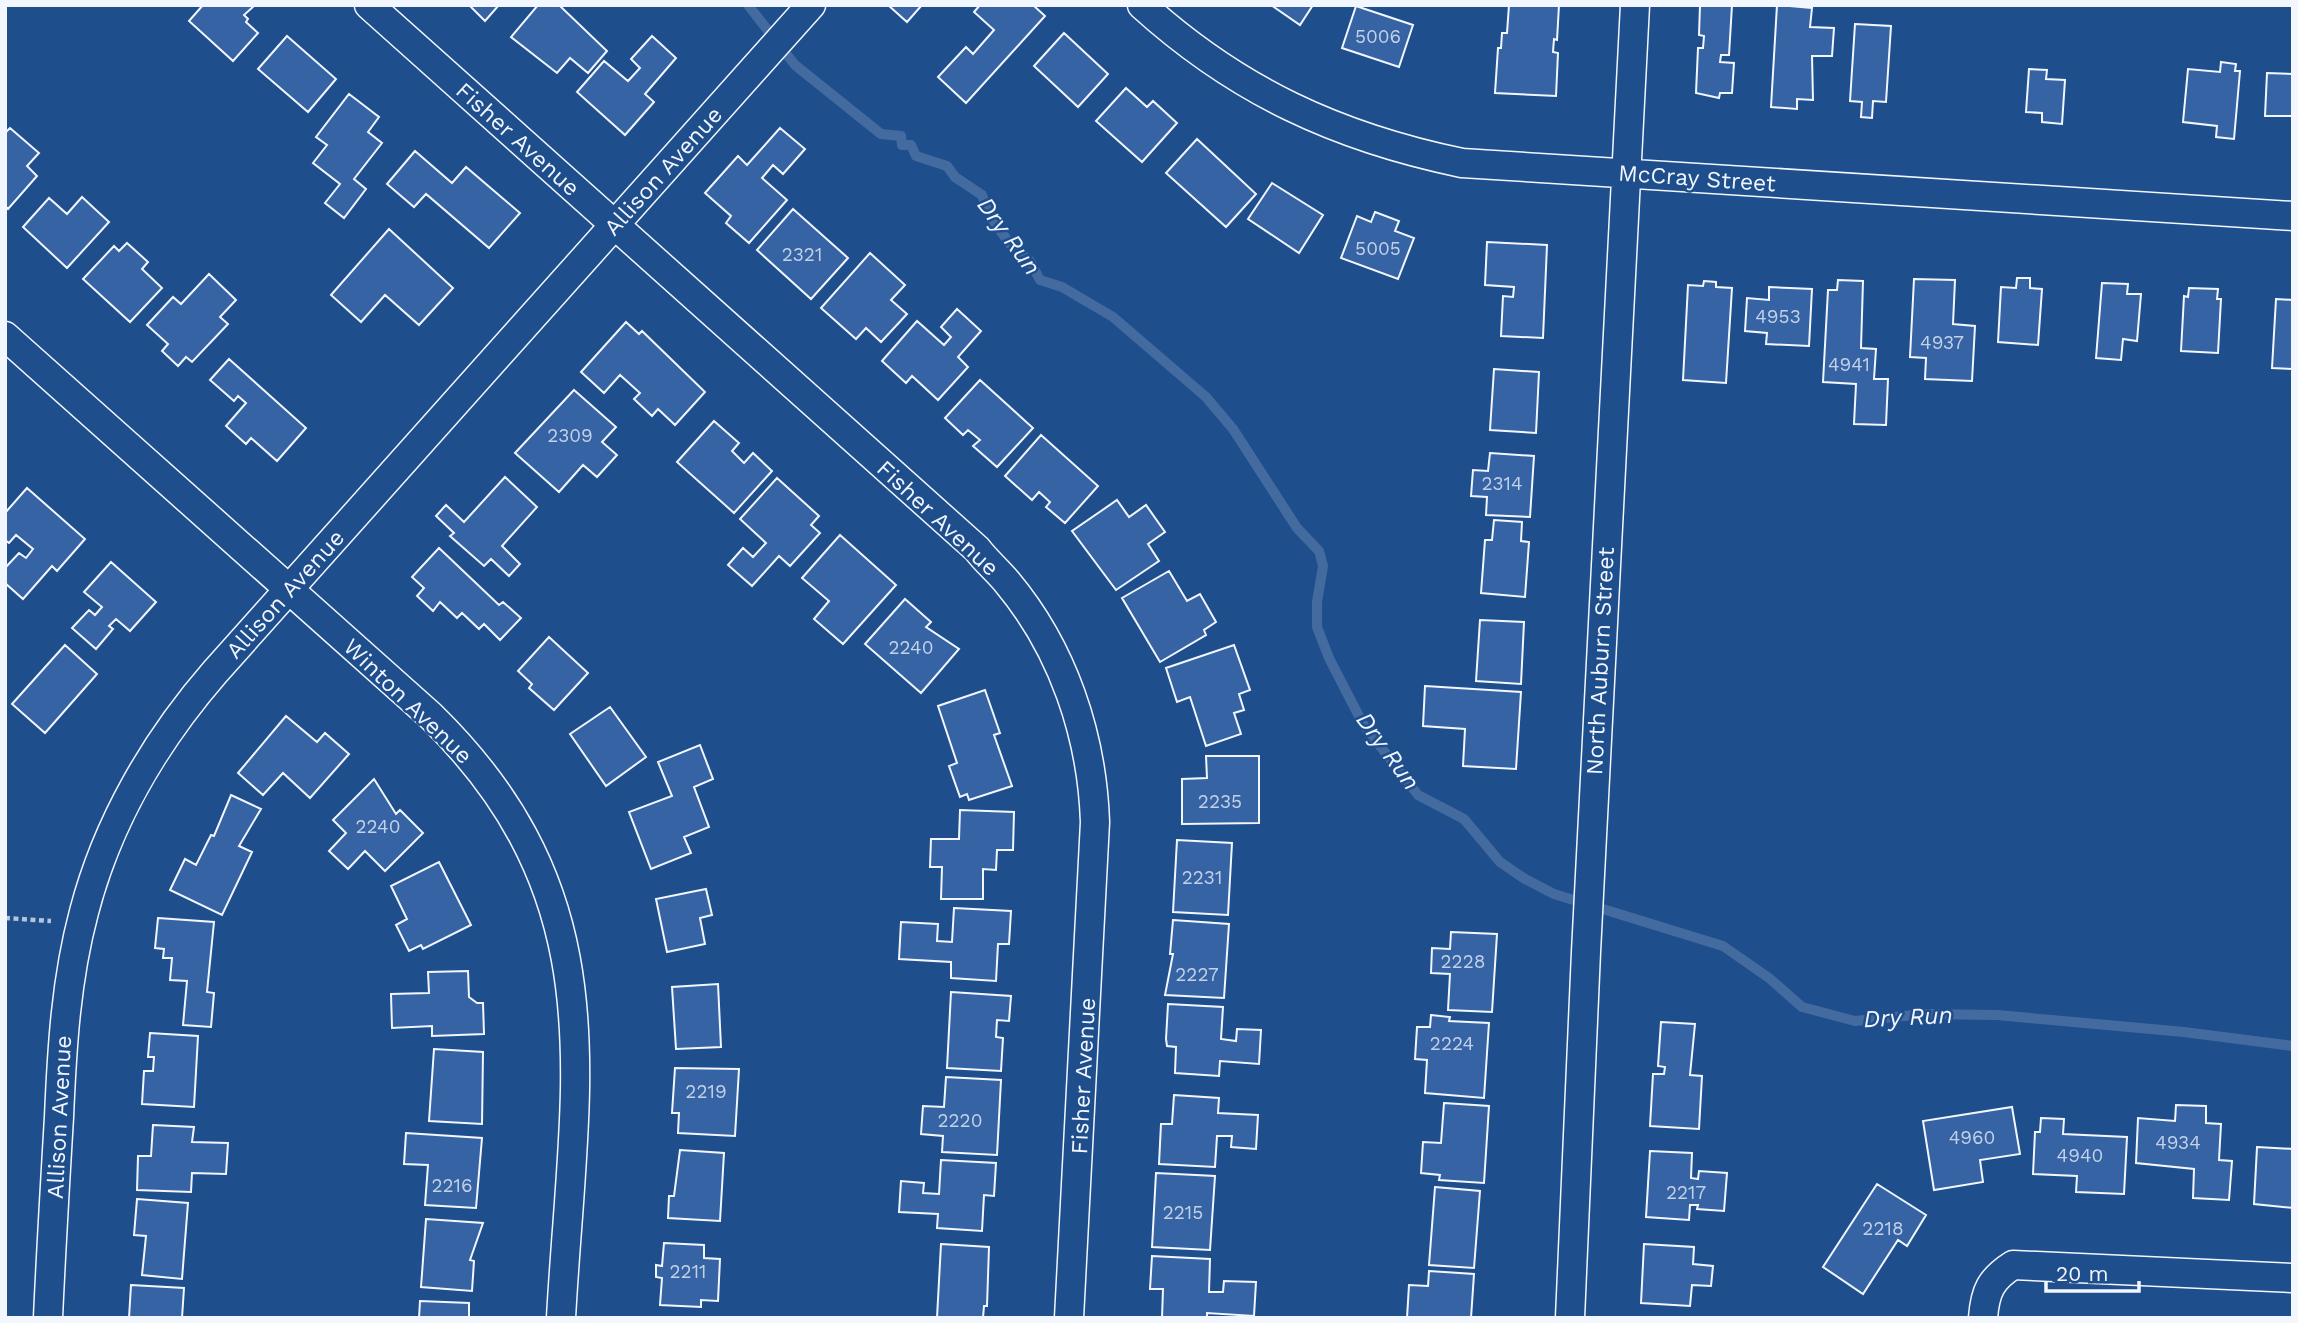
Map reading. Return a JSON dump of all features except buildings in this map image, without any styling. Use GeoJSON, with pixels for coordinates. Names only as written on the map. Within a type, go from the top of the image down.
{"type":"FeatureCollection","features":[{"type":"Feature","properties":{"kind":"street","name":"Fisher Avenue"},"geometry":{"type":"LineString","coordinates":[[369,5],[977,550],[1007,582],[1060,667],[1087,750],[1095,822],[1069,1318]]}},
{"type":"Feature","properties":{"kind":"street","name":"McCray Street"},"geometry":{"type":"LineString","coordinates":[[1142,5],[1199,52],[1272,100],[1364,139],[1462,163],[2293,216]]}},
{"type":"Feature","properties":{"kind":"street","name":"North Auburn Street"},"geometry":{"type":"LineString","coordinates":[[1570,1318],[1586,952],[1635,5]]}},
{"type":"Feature","properties":{"kind":"street","name":"Allison Avenue"},"geometry":{"type":"LineString","coordinates":[[48,1318],[66,997],[92,884],[123,808],[170,728],[196,693],[810,6]]}},
{"type":"Feature","properties":{"kind":"street","name":"Winton Avenue"},"geometry":{"type":"LineString","coordinates":[[5,337],[431,716],[463,749],[508,808],[545,882],[565,947],[575,1021],[561,1318]]}},
{"type":"Feature","properties":{"kind":"street"},"geometry":{"type":"LineString","coordinates":[[1983,1318],[1986,1291],[1996,1278],[2013,1265],[2293,1278]]}},
{"type":"Feature","properties":{"kind":"path"},"geometry":{"type":"LineString","coordinates":[[5,918],[51,921]]}},
{"type":"Feature","properties":{"kind":"waterway","name":"Dry Run"},"geometry":{"type":"LineString","coordinates":[[748,5],[795,65],[881,134],[901,136],[902,145],[911,145],[916,156],[947,166],[955,177],[982,195],[990,216],[1010,244],[1030,261],[1040,280],[1062,287],[1113,317],[1206,397],[1233,429],[1297,528],[1319,551],[1323,566],[1317,602],[1317,627],[1329,658],[1363,724],[1418,795],[1464,819],[1500,862],[1525,879],[1554,894],[1723,946],[1769,978],[1802,1007],[1855,1021],[1924,1014],[1997,1015],[2184,1032],[2293,1046]]}}]}
